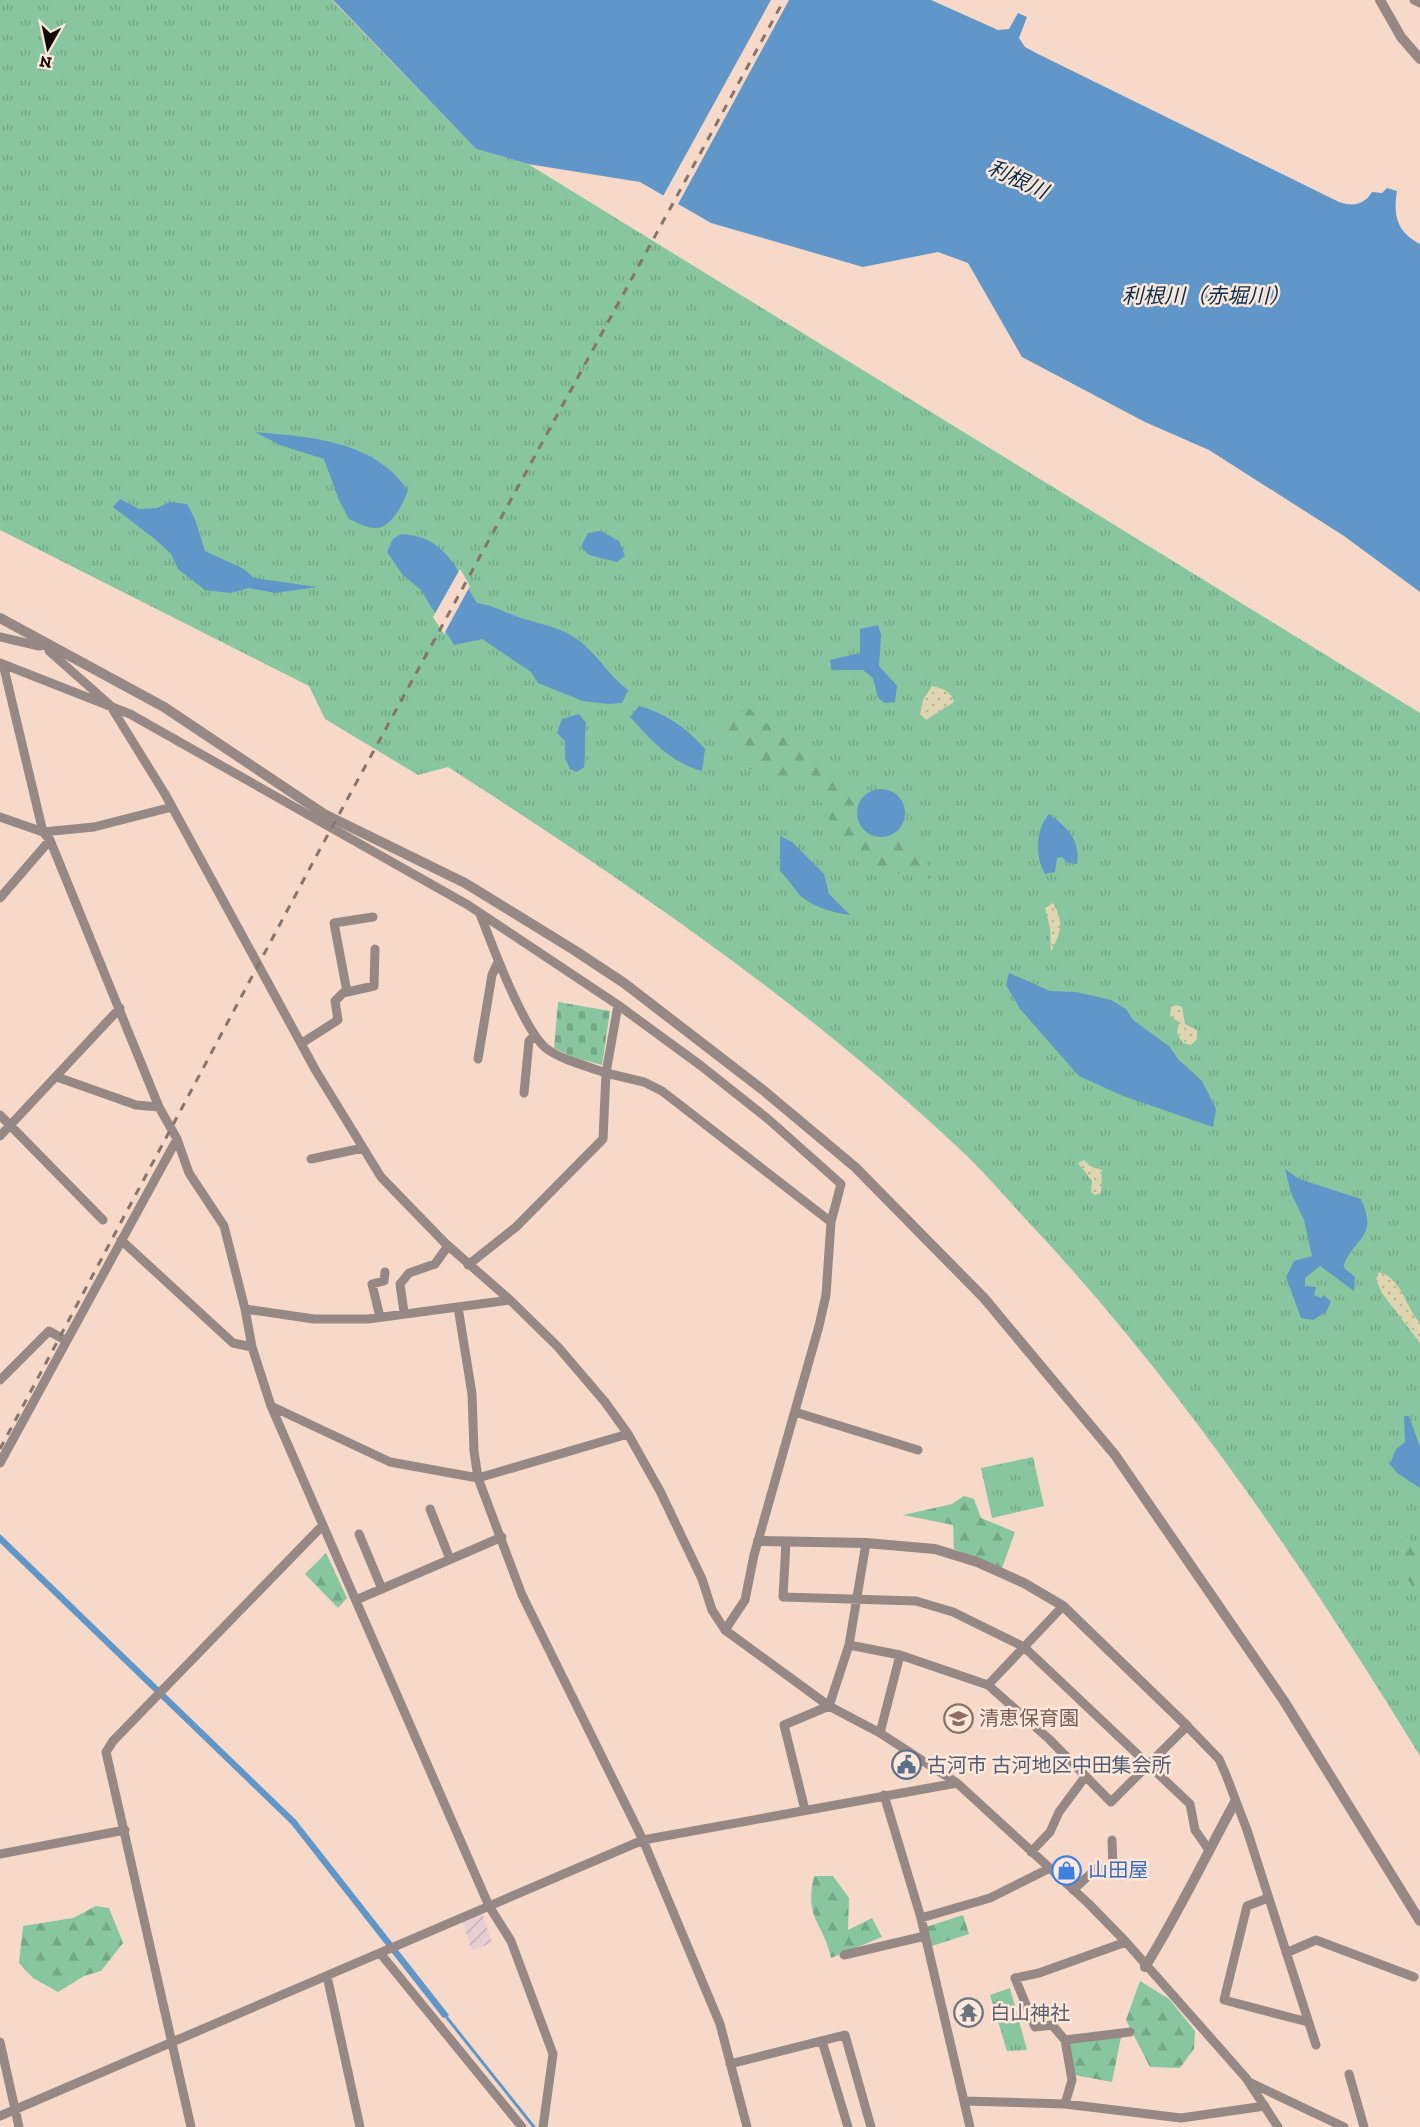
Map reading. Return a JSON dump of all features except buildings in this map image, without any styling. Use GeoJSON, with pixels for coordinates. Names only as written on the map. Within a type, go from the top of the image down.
{"type":"FeatureCollection","features":[{"type":"Feature","properties":{"kind":"street"},"geometry":{"type":"LineString","coordinates":[[1380,0],[1401,37],[1420,59]]}},
{"type":"Feature","properties":{"kind":"street"},"geometry":{"type":"LineString","coordinates":[[1414,0],[1420,3]]}},
{"type":"Feature","properties":{"kind":"street"},"geometry":{"type":"LineString","coordinates":[[0,618],[164,706],[324,814],[465,883],[574,950],[624,983],[764,1090],[855,1167],[984,1298],[1115,1455],[1291,1710],[1420,1921]]}},
{"type":"Feature","properties":{"kind":"street"},"geometry":{"type":"LineString","coordinates":[[0,636],[39,646],[50,644]]}},
{"type":"Feature","properties":{"kind":"street"},"geometry":{"type":"LineString","coordinates":[[50,644],[49,651],[110,705],[172,807],[316,1071],[381,1177],[448,1246],[510,1300],[581,1373],[628,1434],[660,1491],[702,1580],[712,1610],[725,1630],[829,1706],[880,1733],[957,1783],[1126,1942],[1145,1967],[1249,2082],[1278,2127]]}},
{"type":"Feature","properties":{"kind":"street"},"geometry":{"type":"LineString","coordinates":[[1,663],[110,705],[200,751],[348,840],[417,874],[480,913],[618,1005],[743,1099],[841,1184],[831,1222],[826,1295],[758,1541],[746,1600],[725,1630]]}},
{"type":"Feature","properties":{"kind":"street"},"geometry":{"type":"LineString","coordinates":[[1,663],[43,832],[50,840],[93,943],[104,977],[120,1008],[159,1107],[177,1139],[189,1173],[224,1226],[252,1347],[271,1406],[489,1906],[511,1941],[553,2054],[543,2127]]}},
{"type":"Feature","properties":{"kind":"street"},"geometry":{"type":"LineString","coordinates":[[0,817],[43,832],[94,827],[172,807]]}},
{"type":"Feature","properties":{"kind":"street"},"geometry":{"type":"LineString","coordinates":[[0,898],[50,840]]}},
{"type":"Feature","properties":{"kind":"street"},"geometry":{"type":"LineString","coordinates":[[480,913],[498,962],[535,1035],[546,1048],[606,1073],[644,1082],[662,1091],[831,1222]]}},
{"type":"Feature","properties":{"kind":"street"},"geometry":{"type":"LineString","coordinates":[[346,992],[334,923],[373,917]]}},
{"type":"Feature","properties":{"kind":"street"},"geometry":{"type":"LineString","coordinates":[[302,1043],[338,1020],[335,1001],[346,992],[374,986],[375,949]]}},
{"type":"Feature","properties":{"kind":"street"},"geometry":{"type":"LineString","coordinates":[[478,1059],[492,975],[498,962]]}},
{"type":"Feature","properties":{"kind":"street"},"geometry":{"type":"LineString","coordinates":[[468,1265],[516,1227],[603,1139],[606,1073],[618,1005]]}},
{"type":"Feature","properties":{"kind":"street"},"geometry":{"type":"LineString","coordinates":[[0,1136],[120,1008]]}},
{"type":"Feature","properties":{"kind":"street"},"geometry":{"type":"LineString","coordinates":[[524,1093],[529,1041],[535,1035]]}},
{"type":"Feature","properties":{"kind":"street"},"geometry":{"type":"LineString","coordinates":[[57,1077],[136,1106],[159,1107]]}},
{"type":"Feature","properties":{"kind":"street"},"geometry":{"type":"LineString","coordinates":[[0,1115],[103,1220]]}},
{"type":"Feature","properties":{"kind":"street"},"geometry":{"type":"LineString","coordinates":[[0,1462],[177,1139]]}},
{"type":"Feature","properties":{"kind":"street"},"geometry":{"type":"LineString","coordinates":[[311,1159],[363,1148]]}},
{"type":"Feature","properties":{"kind":"street"},"geometry":{"type":"LineString","coordinates":[[121,1240],[232,1343],[252,1347]]}},
{"type":"Feature","properties":{"kind":"street"},"geometry":{"type":"LineString","coordinates":[[404,1312],[400,1284],[409,1273],[435,1264],[448,1246]]}},
{"type":"Feature","properties":{"kind":"street"},"geometry":{"type":"LineString","coordinates":[[380,1317],[372,1284],[384,1281],[385,1272]]}},
{"type":"Feature","properties":{"kind":"street"},"geometry":{"type":"LineString","coordinates":[[245,1309],[314,1319],[380,1317],[404,1312],[510,1300]]}},
{"type":"Feature","properties":{"kind":"street"},"geometry":{"type":"LineString","coordinates":[[458,1307],[472,1394],[474,1451],[478,1478],[522,1595],[643,1840],[720,2024],[747,2127]]}},
{"type":"Feature","properties":{"kind":"street"},"geometry":{"type":"LineString","coordinates":[[0,1380],[48,1331],[65,1340]]}},
{"type":"Feature","properties":{"kind":"street"},"geometry":{"type":"LineString","coordinates":[[271,1406],[390,1462],[478,1478],[628,1434]]}},
{"type":"Feature","properties":{"kind":"street"},"geometry":{"type":"LineString","coordinates":[[795,1412],[918,1450]]}},
{"type":"Feature","properties":{"kind":"street"},"geometry":{"type":"LineString","coordinates":[[430,1509],[450,1559]]}},
{"type":"Feature","properties":{"kind":"street"},"geometry":{"type":"LineString","coordinates":[[191,2127],[106,1752],[113,1741],[323,1524]]}},
{"type":"Feature","properties":{"kind":"street"},"geometry":{"type":"LineString","coordinates":[[359,1534],[382,1589]]}},
{"type":"Feature","properties":{"kind":"street"},"geometry":{"type":"LineString","coordinates":[[356,1600],[501,1537]]}},
{"type":"Feature","properties":{"kind":"street"},"geometry":{"type":"LineString","coordinates":[[758,1541],[866,1543],[935,1549],[977,1562],[1024,1583],[1063,1606],[1219,1759],[1247,1830],[1316,2044]]}},
{"type":"Feature","properties":{"kind":"street"},"geometry":{"type":"LineString","coordinates":[[786,1542],[783,1597],[857,1597],[916,1601],[953,1612],[1024,1647],[1190,1804],[1195,1830],[1209,1850]]}},
{"type":"Feature","properties":{"kind":"street"},"geometry":{"type":"LineString","coordinates":[[805,1810],[784,1725],[829,1706],[849,1645],[866,1543]]}},
{"type":"Feature","properties":{"kind":"street"},"geometry":{"type":"LineString","coordinates":[[988,1685],[1063,1606]]}},
{"type":"Feature","properties":{"kind":"street"},"geometry":{"type":"LineString","coordinates":[[849,1645],[900,1655],[988,1685],[1049,1738],[1111,1802],[1187,1726]]}},
{"type":"Feature","properties":{"kind":"street"},"geometry":{"type":"LineString","coordinates":[[880,1733],[900,1655]]}},
{"type":"Feature","properties":{"kind":"street"},"geometry":{"type":"LineString","coordinates":[[1031,1852],[1050,1832],[1059,1812],[1085,1777]]}},
{"type":"Feature","properties":{"kind":"street"},"geometry":{"type":"LineString","coordinates":[[0,2116],[643,1840],[957,1783]]}},
{"type":"Feature","properties":{"kind":"street"},"geometry":{"type":"LineString","coordinates":[[884,1795],[921,1918],[970,2127]]}},
{"type":"Feature","properties":{"kind":"street"},"geometry":{"type":"LineString","coordinates":[[1145,1967],[1167,1932],[1235,1802]]}},
{"type":"Feature","properties":{"kind":"street"},"geometry":{"type":"LineString","coordinates":[[0,1854],[125,1830]]}},
{"type":"Feature","properties":{"kind":"street"},"geometry":{"type":"LineString","coordinates":[[1112,1840],[1113,1870]]}},
{"type":"Feature","properties":{"kind":"street"},"geometry":{"type":"LineString","coordinates":[[1073,1890],[1097,1868],[1136,1872]]}},
{"type":"Feature","properties":{"kind":"street"},"geometry":{"type":"LineString","coordinates":[[921,1918],[990,1898],[1048,1869]]}},
{"type":"Feature","properties":{"kind":"street"},"geometry":{"type":"LineString","coordinates":[[1268,1898],[1247,1906],[1224,2000],[1308,2022]]}},
{"type":"Feature","properties":{"kind":"street"},"geometry":{"type":"LineString","coordinates":[[844,1955],[925,1936]]}},
{"type":"Feature","properties":{"kind":"street"},"geometry":{"type":"LineString","coordinates":[[1286,1953],[1316,1940],[1414,1977]]}},
{"type":"Feature","properties":{"kind":"street"},"geometry":{"type":"LineString","coordinates":[[1065,2104],[1072,2080],[1065,2040],[1052,2025],[1035,2027],[1015,1978],[1039,1974],[1126,1942]]}},
{"type":"Feature","properties":{"kind":"street"},"geometry":{"type":"LineString","coordinates":[[380,1953],[522,2127]]}},
{"type":"Feature","properties":{"kind":"street"},"geometry":{"type":"LineString","coordinates":[[327,1976],[360,2127]]}},
{"type":"Feature","properties":{"kind":"street"},"geometry":{"type":"LineString","coordinates":[[1065,2040],[1130,2032]]}},
{"type":"Feature","properties":{"kind":"street"},"geometry":{"type":"LineString","coordinates":[[730,2064],[845,2035],[872,2127]]}},
{"type":"Feature","properties":{"kind":"street"},"geometry":{"type":"LineString","coordinates":[[822,2041],[848,2127]]}},
{"type":"Feature","properties":{"kind":"street"},"geometry":{"type":"LineString","coordinates":[[0,2042],[18,2127]]}},
{"type":"Feature","properties":{"kind":"street"},"geometry":{"type":"LineString","coordinates":[[1349,2074],[1364,2127]]}},
{"type":"Feature","properties":{"kind":"street"},"geometry":{"type":"LineString","coordinates":[[1249,2082],[1344,2127]]}},
{"type":"Feature","properties":{"kind":"street"},"geometry":{"type":"LineString","coordinates":[[964,2101],[1065,2104],[1181,2122],[1265,2106]]}},
{"type":"Feature","properties":{"kind":"shaded area"},"geometry":{"type":"Polygon","coordinates":[[[482,1913],[492,1943],[472,1950],[462,1920],[482,1913]]]}},
{"type":"Feature","properties":{"kind":"green space"},"geometry":{"type":"Polygon","coordinates":[[[0,0],[332,0],[476,149],[528,164],[1420,713],[1420,1756],[1287,1549],[1192,1416],[1089,1289],[984,1173],[906,1100],[781,997],[716,949],[584,856],[448,767],[418,775],[325,719],[309,686],[0,530],[0,0]]]}},
{"type":"Feature","properties":{"kind":"green space"},"geometry":{"type":"Polygon","coordinates":[[[749,708],[839,786],[921,843],[931,879],[883,871],[847,854],[811,782],[749,769],[717,725],[749,708]]]}},
{"type":"Feature","properties":{"kind":"green space"},"geometry":{"type":"Polygon","coordinates":[[[558,1002],[610,1011],[602,1065],[572,1057],[554,1048],[558,1002]]]}},
{"type":"Feature","properties":{"kind":"green space"},"geometry":{"type":"Polygon","coordinates":[[[1033,1457],[1044,1506],[992,1518],[981,1468],[1033,1457]]]}},
{"type":"Feature","properties":{"kind":"green space"},"geometry":{"type":"Polygon","coordinates":[[[964,1496],[974,1499],[981,1518],[1015,1532],[1002,1568],[954,1549],[953,1525],[903,1515],[952,1504],[964,1496]]]}},
{"type":"Feature","properties":{"kind":"green space"},"geometry":{"type":"Polygon","coordinates":[[[1408,1536],[1420,1552],[1420,1599],[1407,1578],[1399,1546],[1408,1536]]]}},
{"type":"Feature","properties":{"kind":"green space"},"geometry":{"type":"Polygon","coordinates":[[[326,1553],[347,1598],[338,1608],[305,1574],[326,1553]]]}},
{"type":"Feature","properties":{"kind":"green space"},"geometry":{"type":"Polygon","coordinates":[[[814,1876],[833,1876],[849,1898],[848,1930],[872,1918],[882,1937],[831,1958],[813,1912],[811,1902],[814,1876]]]}},
{"type":"Feature","properties":{"kind":"green space"},"geometry":{"type":"Polygon","coordinates":[[[96,1906],[109,1908],[123,1943],[101,1971],[84,1976],[58,1992],[33,1978],[19,1963],[23,1926],[73,1918],[96,1906]]]}},
{"type":"Feature","properties":{"kind":"green space"},"geometry":{"type":"Polygon","coordinates":[[[963,1915],[969,1934],[932,1946],[926,1927],[963,1915]]]}},
{"type":"Feature","properties":{"kind":"green space"},"geometry":{"type":"Polygon","coordinates":[[[1140,1981],[1169,1999],[1195,2031],[1194,2049],[1180,2068],[1150,2067],[1126,2020],[1140,1981]]]}},
{"type":"Feature","properties":{"kind":"green space"},"geometry":{"type":"Polygon","coordinates":[[[1010,1988],[1027,2050],[1007,2051],[990,1995],[1010,1988]]]}},
{"type":"Feature","properties":{"kind":"green space"},"geometry":{"type":"Polygon","coordinates":[[[1121,2037],[1112,2082],[1074,2075],[1069,2043],[1121,2037]]]}},
{"type":"Feature","properties":{"kind":"sand"},"geometry":{"type":"Polygon","coordinates":[[[932,686],[946,691],[954,702],[926,720],[920,714],[923,700],[932,686]]]}},
{"type":"Feature","properties":{"kind":"sand"},"geometry":{"type":"Polygon","coordinates":[[[1053,903],[1059,916],[1060,927],[1051,951],[1050,928],[1045,908],[1053,903]]]}},
{"type":"Feature","properties":{"kind":"sand"},"geometry":{"type":"Polygon","coordinates":[[[1176,1005],[1182,1007],[1185,1024],[1197,1030],[1197,1039],[1191,1045],[1183,1043],[1177,1034],[1179,1022],[1170,1016],[1171,1007],[1176,1005]]]}},
{"type":"Feature","properties":{"kind":"sand"},"geometry":{"type":"Polygon","coordinates":[[[1084,1160],[1090,1166],[1102,1170],[1101,1193],[1095,1195],[1091,1192],[1092,1181],[1078,1163],[1084,1160]]]}},
{"type":"Feature","properties":{"kind":"sand"},"geometry":{"type":"Polygon","coordinates":[[[1379,1272],[1393,1280],[1420,1323],[1420,1343],[1382,1293],[1376,1280],[1379,1272]]]}},
{"type":"Feature","properties":{"kind":"water","name":"利根川（赤堀川）"},"geometry":{"type":"Polygon","coordinates":[[[333,0],[931,0],[998,30],[1009,29],[1018,13],[1027,17],[1019,38],[1025,47],[1339,202],[1358,204],[1372,192],[1382,193],[1387,188],[1397,191],[1396,216],[1398,222],[1406,234],[1420,244],[1420,592],[1344,536],[1209,450],[1145,422],[1022,357],[968,263],[938,252],[863,267],[711,223],[640,182],[528,164],[476,149],[333,0]]]}},
{"type":"Feature","properties":{"kind":"water"},"geometry":{"type":"Polygon","coordinates":[[[255,432],[318,439],[359,451],[394,473],[408,490],[403,502],[391,521],[379,528],[367,527],[349,519],[339,500],[324,459],[280,445],[255,432]]]}},
{"type":"Feature","properties":{"kind":"water"},"geometry":{"type":"Polygon","coordinates":[[[120,499],[139,509],[157,508],[170,502],[187,504],[195,519],[205,551],[244,569],[254,578],[317,587],[275,593],[249,588],[230,593],[205,590],[178,569],[171,554],[156,540],[113,507],[120,499]]]}},
{"type":"Feature","properties":{"kind":"water"},"geometry":{"type":"Polygon","coordinates":[[[601,531],[619,541],[625,556],[617,562],[589,555],[581,547],[588,533],[601,531]]]}},
{"type":"Feature","properties":{"kind":"water"},"geometry":{"type":"Polygon","coordinates":[[[401,534],[429,541],[448,556],[477,603],[555,628],[577,639],[628,690],[622,703],[583,701],[538,683],[531,672],[482,639],[454,645],[421,590],[403,575],[387,552],[393,539],[401,534]]]}},
{"type":"Feature","properties":{"kind":"water"},"geometry":{"type":"Polygon","coordinates":[[[878,625],[881,635],[879,666],[897,686],[895,702],[885,703],[878,698],[873,678],[863,670],[832,670],[830,660],[860,653],[860,629],[878,625]]]}},
{"type":"Feature","properties":{"kind":"water"},"geometry":{"type":"Polygon","coordinates":[[[639,706],[667,717],[698,741],[705,749],[702,771],[680,762],[662,750],[646,734],[630,717],[639,706]]]}},
{"type":"Feature","properties":{"kind":"water"},"geometry":{"type":"Polygon","coordinates":[[[579,714],[586,723],[585,756],[584,767],[577,772],[570,769],[565,758],[565,741],[557,733],[562,719],[579,714]]]}},
{"type":"Feature","properties":{"kind":"water"},"geometry":{"type":"Polygon","coordinates":[[[876,789],[886,789],[898,796],[905,808],[905,818],[898,830],[886,837],[876,837],[861,826],[857,818],[857,808],[868,793],[876,789]]]}},
{"type":"Feature","properties":{"kind":"water"},"geometry":{"type":"Polygon","coordinates":[[[1049,814],[1067,829],[1075,842],[1078,856],[1077,864],[1068,863],[1062,857],[1057,858],[1055,872],[1045,874],[1039,860],[1038,844],[1041,828],[1049,814]]]}},
{"type":"Feature","properties":{"kind":"water"},"geometry":{"type":"Polygon","coordinates":[[[780,836],[792,842],[824,874],[829,894],[850,915],[829,911],[815,905],[798,893],[780,871],[780,836]]]}},
{"type":"Feature","properties":{"kind":"water"},"geometry":{"type":"Polygon","coordinates":[[[1009,973],[1050,991],[1076,992],[1111,1000],[1126,1009],[1133,1020],[1169,1046],[1178,1059],[1202,1081],[1216,1109],[1213,1127],[1123,1096],[1079,1076],[1020,1009],[1006,985],[1009,973]]]}},
{"type":"Feature","properties":{"kind":"water"},"geometry":{"type":"Polygon","coordinates":[[[1285,1169],[1299,1179],[1361,1199],[1366,1212],[1366,1230],[1343,1267],[1355,1277],[1354,1291],[1320,1266],[1305,1278],[1305,1286],[1316,1287],[1314,1295],[1321,1298],[1324,1295],[1331,1302],[1326,1312],[1313,1320],[1301,1318],[1286,1277],[1294,1261],[1312,1256],[1304,1220],[1291,1193],[1285,1169]]]}},
{"type":"Feature","properties":{"kind":"water"},"geometry":{"type":"Polygon","coordinates":[[[1404,1416],[1409,1416],[1420,1447],[1420,1488],[1397,1473],[1390,1464],[1396,1449],[1405,1442],[1404,1416]]]}},
{"type":"Feature","properties":{"kind":"water"},"geometry":{"type":"Polygon","coordinates":[[[0,1534],[296,1820],[449,2015],[443,2018],[291,1824],[0,1543],[0,1534]]]}},
{"type":"Feature","properties":{"kind":"pier"},"geometry":{"type":"Polygon","coordinates":[[[771,0],[789,0],[677,206],[662,198],[771,0]]]}},
{"type":"Feature","properties":{"kind":"pier"},"geometry":{"type":"Polygon","coordinates":[[[460,569],[470,586],[444,634],[433,617],[460,569]]]}},
{"type":"Feature","properties":{"kind":"waterway"},"geometry":{"type":"LineString","coordinates":[[444,2014],[534,2127]]}},
{"type":"Feature","properties":{"kind":"railway"},"geometry":{"type":"LineString","coordinates":[[0,1449],[319,851],[784,0]]}},
{"type":"Feature","properties":{"kind":"place","name":"清恵保育園"},"geometry":{"type":"Point","coordinates":[958,1718]}},
{"type":"Feature","properties":{"kind":"place","name":"古河市 古河地区中田集会所"},"geometry":{"type":"Point","coordinates":[906,1765]}},
{"type":"Feature","properties":{"kind":"place","name":"山田屋"},"geometry":{"type":"Point","coordinates":[1067,1870]}},
{"type":"Feature","properties":{"kind":"place","name":"白山神社"},"geometry":{"type":"Point","coordinates":[969,2013]}},
{"type":"Feature","properties":{"kind":"water label","name":"利根川"},"geometry":{"type":"Point","coordinates":[1018,179]}}]}
